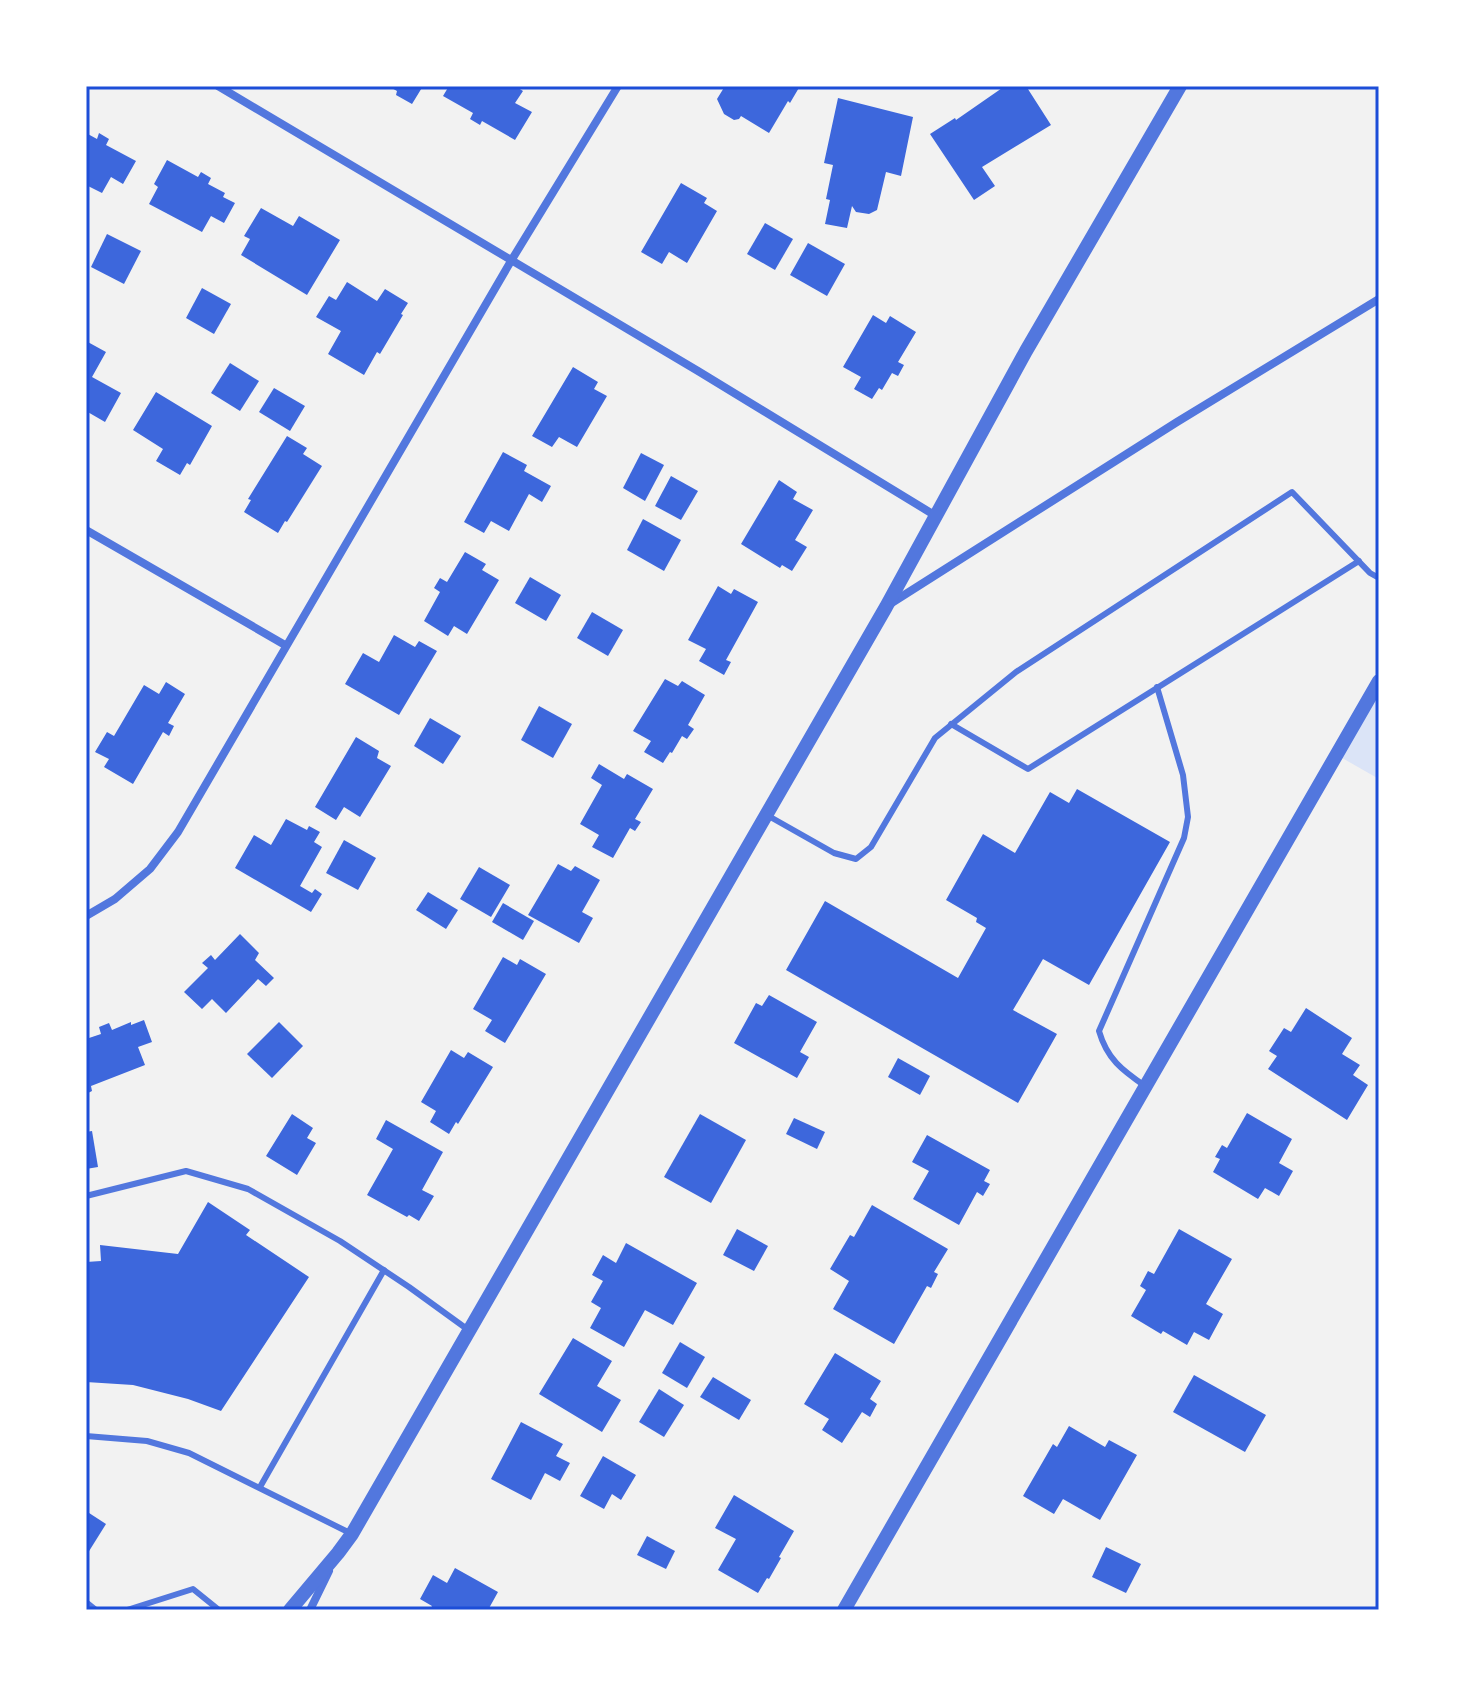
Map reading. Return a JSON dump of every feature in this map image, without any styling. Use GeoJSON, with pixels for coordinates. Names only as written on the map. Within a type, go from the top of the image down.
{"type":"FeatureCollection","features":[{"type":"Feature","properties":{"kind":"street"},"geometry":{"type":"LineString","coordinates":[[218,86],[936,516]]}},
{"type":"Feature","properties":{"kind":"street"},"geometry":{"type":"LineString","coordinates":[[86,916],[115,899],[150,869],[178,832],[511,261],[618,86]]}},
{"type":"Feature","properties":{"kind":"street"},"geometry":{"type":"LineString","coordinates":[[290,1610],[352,1534],[886,607],[1026,351],[1180,86]]}},
{"type":"Feature","properties":{"kind":"street"},"geometry":{"type":"LineString","coordinates":[[886,607],[1177,422],[1379,299]]}},
{"type":"Feature","properties":{"kind":"street"},"geometry":{"type":"LineString","coordinates":[[86,530],[285,645]]}},
{"type":"Feature","properties":{"kind":"street"},"geometry":{"type":"LineString","coordinates":[[844,1610],[1379,681]]}},
{"type":"Feature","properties":{"kind":"street"},"geometry":{"type":"LineString","coordinates":[[310,1610],[338,1553]]}},
{"type":"Feature","properties":{"kind":"lane"},"geometry":{"type":"LineString","coordinates":[[765,814],[834,853],[856,859],[871,847],[935,738],[951,724],[1016,672],[1292,492],[1370,573],[1379,578]]}},
{"type":"Feature","properties":{"kind":"lane"},"geometry":{"type":"LineString","coordinates":[[951,724],[1028,769],[1359,561]]}},
{"type":"Feature","properties":{"kind":"lane"},"geometry":{"type":"LineString","coordinates":[[1146,1086],[1123,1071],[1104,1048],[1099,1031],[1184,838],[1188,817],[1183,775],[1157,687]]}},
{"type":"Feature","properties":{"kind":"lane"},"geometry":{"type":"LineString","coordinates":[[86,1196],[186,1171],[248,1189],[340,1241],[468,1330]]}},
{"type":"Feature","properties":{"kind":"lane"},"geometry":{"type":"LineString","coordinates":[[260,1487],[384,1270]]}},
{"type":"Feature","properties":{"kind":"lane"},"geometry":{"type":"LineString","coordinates":[[86,1436],[147,1441],[189,1453],[352,1534]]}},
{"type":"Feature","properties":{"kind":"lane"},"geometry":{"type":"LineString","coordinates":[[127,1610],[193,1589],[219,1610]]}},
{"type":"Feature","properties":{"kind":"lane"},"geometry":{"type":"LineString","coordinates":[[86,1602],[96,1610]]}},
{"type":"Feature","properties":{"kind":"shaded area"},"geometry":{"type":"Polygon","coordinates":[[[1379,682],[1379,779],[1337,755],[1379,682]]]}},
{"type":"Feature","properties":{"kind":"building"},"geometry":{"type":"Polygon","coordinates":[[[388,86],[423,86],[412,104],[388,86]]]}},
{"type":"Feature","properties":{"kind":"building"},"geometry":{"type":"Polygon","coordinates":[[[449,86],[515,86],[523,91],[515,103],[532,112],[515,140],[482,121],[480,125],[470,119],[473,113],[443,96],[449,86]]]}},
{"type":"Feature","properties":{"kind":"building"},"geometry":{"type":"Polygon","coordinates":[[[725,86],[800,86],[769,133],[741,116],[734,120],[724,114],[717,99],[725,86]]]}},
{"type":"Feature","properties":{"kind":"building"},"geometry":{"type":"Polygon","coordinates":[[[1005,86],[1026,86],[1051,125],[982,167],[995,186],[974,200],[930,134],[1005,86]]]}},
{"type":"Feature","properties":{"kind":"building"},"geometry":{"type":"Polygon","coordinates":[[[838,98],[913,117],[901,176],[886,172],[877,210],[869,214],[856,212],[852,206],[847,228],[825,224],[833,165],[824,163],[838,98]]]}},
{"type":"Feature","properties":{"kind":"building"},"geometry":{"type":"Polygon","coordinates":[[[86,133],[97,139],[99,133],[109,139],[106,145],[136,161],[123,184],[111,177],[102,193],[86,185],[86,133]]]}},
{"type":"Feature","properties":{"kind":"building"},"geometry":{"type":"Polygon","coordinates":[[[167,160],[198,177],[201,172],[211,178],[208,184],[225,193],[223,197],[235,203],[224,223],[211,216],[202,232],[149,204],[158,187],[154,184],[167,160]]]}},
{"type":"Feature","properties":{"kind":"building"},"geometry":{"type":"Polygon","coordinates":[[[681,183],[707,198],[704,203],[717,211],[687,263],[669,252],[662,264],[641,252],[681,183]]]}},
{"type":"Feature","properties":{"kind":"building"},"geometry":{"type":"Polygon","coordinates":[[[261,208],[293,226],[299,216],[340,240],[307,295],[241,255],[250,239],[244,236],[261,208]]]}},
{"type":"Feature","properties":{"kind":"building"},"geometry":{"type":"Polygon","coordinates":[[[765,223],[793,239],[775,270],[747,254],[765,223]]]}},
{"type":"Feature","properties":{"kind":"building"},"geometry":{"type":"Polygon","coordinates":[[[107,234],[141,251],[124,284],[91,267],[107,234]]]}},
{"type":"Feature","properties":{"kind":"building"},"geometry":{"type":"Polygon","coordinates":[[[808,243],[845,264],[827,296],[790,275],[808,243]]]}},
{"type":"Feature","properties":{"kind":"building"},"geometry":{"type":"Polygon","coordinates":[[[347,282],[377,301],[385,289],[408,303],[380,354],[377,352],[364,375],[328,354],[341,331],[316,317],[329,296],[336,300],[347,282]]]}},
{"type":"Feature","properties":{"kind":"building"},"geometry":{"type":"Polygon","coordinates":[[[202,288],[231,304],[214,334],[186,318],[202,288]]]}},
{"type":"Feature","properties":{"kind":"building"},"geometry":{"type":"Polygon","coordinates":[[[873,315],[886,323],[890,316],[916,332],[898,362],[904,365],[898,376],[892,373],[882,390],[879,388],[872,399],[854,389],[861,377],[843,367],[873,315]]]}},
{"type":"Feature","properties":{"kind":"building"},"geometry":{"type":"Polygon","coordinates":[[[86,341],[106,352],[92,377],[121,393],[105,422],[86,411],[86,341]]]}},
{"type":"Feature","properties":{"kind":"building"},"geometry":{"type":"Polygon","coordinates":[[[230,363],[259,381],[240,411],[211,393],[230,363]]]}},
{"type":"Feature","properties":{"kind":"building"},"geometry":{"type":"Polygon","coordinates":[[[573,367],[598,382],[594,389],[607,396],[577,447],[559,437],[552,447],[532,436],[573,367]]]}},
{"type":"Feature","properties":{"kind":"building"},"geometry":{"type":"Polygon","coordinates":[[[274,388],[305,406],[290,431],[259,412],[274,388]]]}},
{"type":"Feature","properties":{"kind":"building"},"geometry":{"type":"Polygon","coordinates":[[[156,392],[212,426],[190,465],[187,463],[180,475],[156,461],[163,449],[133,430],[156,392]]]}},
{"type":"Feature","properties":{"kind":"building"},"geometry":{"type":"Polygon","coordinates":[[[287,436],[307,448],[303,454],[322,466],[278,533],[244,512],[251,500],[248,499],[287,436]]]}},
{"type":"Feature","properties":{"kind":"building"},"geometry":{"type":"Polygon","coordinates":[[[503,452],[527,465],[524,471],[551,486],[542,502],[529,494],[509,531],[491,521],[484,533],[464,522],[503,452]]]}},
{"type":"Feature","properties":{"kind":"building"},"geometry":{"type":"Polygon","coordinates":[[[641,453],[664,465],[645,501],[623,488],[641,453]]]}},
{"type":"Feature","properties":{"kind":"building"},"geometry":{"type":"Polygon","coordinates":[[[671,476],[698,491],[681,520],[655,506],[671,476]]]}},
{"type":"Feature","properties":{"kind":"building"},"geometry":{"type":"Polygon","coordinates":[[[779,480],[797,492],[793,499],[813,510],[795,540],[807,547],[792,571],[782,565],[780,568],[741,544],[779,480]]]}},
{"type":"Feature","properties":{"kind":"building"},"geometry":{"type":"Polygon","coordinates":[[[643,519],[681,540],[664,571],[627,550],[643,519]]]}},
{"type":"Feature","properties":{"kind":"building"},"geometry":{"type":"Polygon","coordinates":[[[465,552],[486,564],[482,570],[499,580],[467,634],[454,626],[448,636],[424,621],[440,592],[434,588],[440,578],[447,582],[465,552]]]}},
{"type":"Feature","properties":{"kind":"building"},"geometry":{"type":"Polygon","coordinates":[[[530,577],[561,595],[546,621],[515,603],[530,577]]]}},
{"type":"Feature","properties":{"kind":"building"},"geometry":{"type":"Polygon","coordinates":[[[718,586],[731,594],[734,589],[758,602],[726,660],[731,662],[724,675],[699,661],[706,649],[688,640],[718,586]]]}},
{"type":"Feature","properties":{"kind":"building"},"geometry":{"type":"Polygon","coordinates":[[[592,612],[623,630],[608,656],[577,638],[592,612]]]}},
{"type":"Feature","properties":{"kind":"building"},"geometry":{"type":"Polygon","coordinates":[[[394,635],[415,647],[419,641],[437,651],[399,715],[345,684],[363,653],[379,662],[394,635]]]}},
{"type":"Feature","properties":{"kind":"building"},"geometry":{"type":"Polygon","coordinates":[[[665,679],[678,686],[682,681],[705,695],[688,725],[694,729],[687,739],[682,736],[663,763],[644,752],[651,741],[633,731],[665,679]]]}},
{"type":"Feature","properties":{"kind":"building"},"geometry":{"type":"Polygon","coordinates":[[[166,682],[185,694],[168,723],[174,726],[169,736],[163,732],[133,784],[104,767],[109,759],[95,752],[107,732],[114,736],[144,685],[159,694],[166,682]]]}},
{"type":"Feature","properties":{"kind":"building"},"geometry":{"type":"Polygon","coordinates":[[[539,706],[572,724],[553,758],[521,740],[539,706]]]}},
{"type":"Feature","properties":{"kind":"building"},"geometry":{"type":"Polygon","coordinates":[[[430,718],[461,736],[443,764],[414,746],[430,718]]]}},
{"type":"Feature","properties":{"kind":"building"},"geometry":{"type":"Polygon","coordinates":[[[356,737],[379,751],[377,758],[391,766],[360,817],[344,807],[336,820],[315,807],[356,737]]]}},
{"type":"Feature","properties":{"kind":"building"},"geometry":{"type":"Polygon","coordinates":[[[599,764],[624,779],[627,774],[653,789],[635,819],[641,822],[635,831],[630,828],[613,858],[592,847],[599,835],[580,824],[602,785],[591,778],[599,764]]]}},
{"type":"Feature","properties":{"kind":"building"},"geometry":{"type":"Polygon","coordinates":[[[1077,789],[1170,842],[1089,985],[1043,959],[1013,1010],[1057,1034],[1018,1103],[786,970],[825,901],[958,978],[986,928],[976,922],[977,918],[946,900],[983,834],[1015,853],[1050,792],[1069,803],[1077,789]]]}},
{"type":"Feature","properties":{"kind":"building"},"geometry":{"type":"Polygon","coordinates":[[[286,819],[307,830],[309,826],[320,832],[314,842],[322,847],[300,886],[312,893],[315,889],[322,894],[311,912],[235,868],[254,835],[271,845],[286,819]]]}},
{"type":"Feature","properties":{"kind":"building"},"geometry":{"type":"Polygon","coordinates":[[[344,840],[376,858],[358,890],[326,873],[344,840]]]}},
{"type":"Feature","properties":{"kind":"building"},"geometry":{"type":"Polygon","coordinates":[[[558,864],[571,871],[575,866],[600,880],[582,912],[593,918],[579,943],[528,915],[558,864]]]}},
{"type":"Feature","properties":{"kind":"building"},"geometry":{"type":"Polygon","coordinates":[[[479,867],[510,885],[491,917],[460,899],[479,867]]]}},
{"type":"Feature","properties":{"kind":"building"},"geometry":{"type":"Polygon","coordinates":[[[428,892],[458,910],[446,929],[416,910],[428,892]]]}},
{"type":"Feature","properties":{"kind":"building"},"geometry":{"type":"Polygon","coordinates":[[[503,903],[534,921],[523,940],[492,922],[503,903]]]}},
{"type":"Feature","properties":{"kind":"building"},"geometry":{"type":"Polygon","coordinates":[[[240,934],[259,953],[255,960],[274,978],[266,986],[258,979],[226,1013],[212,999],[202,1009],[184,992],[208,968],[202,963],[211,955],[215,960],[240,934]]]}},
{"type":"Feature","properties":{"kind":"building"},"geometry":{"type":"Polygon","coordinates":[[[503,957],[517,965],[520,959],[546,974],[505,1043],[485,1031],[492,1020],[473,1009],[503,957]]]}},
{"type":"Feature","properties":{"kind":"building"},"geometry":{"type":"Polygon","coordinates":[[[769,995],[817,1022],[800,1052],[809,1057],[797,1078],[734,1043],[756,1003],[762,1006],[769,995]]]}},
{"type":"Feature","properties":{"kind":"building"},"geometry":{"type":"Polygon","coordinates":[[[1306,1008],[1352,1038],[1342,1054],[1360,1065],[1353,1075],[1368,1085],[1347,1120],[1268,1069],[1277,1056],[1269,1051],[1284,1028],[1291,1032],[1306,1008]]]}},
{"type":"Feature","properties":{"kind":"building"},"geometry":{"type":"Polygon","coordinates":[[[144,1020],[152,1042],[138,1047],[145,1065],[91,1086],[92,1091],[86,1094],[86,1039],[101,1034],[99,1027],[109,1023],[112,1030],[144,1020]]]}},
{"type":"Feature","properties":{"kind":"building"},"geometry":{"type":"Polygon","coordinates":[[[279,1022],[303,1046],[272,1078],[247,1054],[279,1022]]]}},
{"type":"Feature","properties":{"kind":"building"},"geometry":{"type":"Polygon","coordinates":[[[451,1050],[464,1058],[468,1052],[493,1067],[449,1134],[430,1122],[436,1111],[421,1102],[451,1050]]]}},
{"type":"Feature","properties":{"kind":"building"},"geometry":{"type":"Polygon","coordinates":[[[898,1058],[930,1076],[920,1095],[888,1077],[898,1058]]]}},
{"type":"Feature","properties":{"kind":"building"},"geometry":{"type":"Polygon","coordinates":[[[1247,1113],[1292,1139],[1279,1163],[1293,1171],[1279,1196],[1265,1188],[1258,1199],[1213,1172],[1220,1159],[1215,1157],[1222,1145],[1227,1148],[1247,1113]]]}},
{"type":"Feature","properties":{"kind":"building"},"geometry":{"type":"Polygon","coordinates":[[[292,1114],[313,1128],[307,1138],[316,1143],[297,1175],[266,1156],[292,1114]]]}},
{"type":"Feature","properties":{"kind":"building"},"geometry":{"type":"Polygon","coordinates":[[[700,1114],[746,1140],[711,1203],[664,1177],[700,1114]]]}},
{"type":"Feature","properties":{"kind":"building"},"geometry":{"type":"Polygon","coordinates":[[[794,1118],[825,1132],[817,1149],[786,1134],[794,1118]]]}},
{"type":"Feature","properties":{"kind":"building"},"geometry":{"type":"Polygon","coordinates":[[[386,1120],[443,1152],[422,1190],[434,1196],[419,1221],[367,1195],[393,1149],[376,1139],[386,1120]]]}},
{"type":"Feature","properties":{"kind":"building"},"geometry":{"type":"Polygon","coordinates":[[[92,1131],[98,1167],[86,1169],[86,1132],[92,1131]]]}},
{"type":"Feature","properties":{"kind":"building"},"geometry":{"type":"Polygon","coordinates":[[[927,1135],[990,1170],[984,1181],[990,1184],[983,1196],[977,1192],[959,1225],[913,1199],[929,1171],[912,1162],[927,1135]]]}},
{"type":"Feature","properties":{"kind":"building"},"geometry":{"type":"Polygon","coordinates":[[[208,1202],[250,1230],[246,1235],[309,1277],[221,1411],[133,1385],[86,1382],[86,1262],[101,1261],[100,1245],[178,1254],[208,1202]]]}},
{"type":"Feature","properties":{"kind":"building"},"geometry":{"type":"Polygon","coordinates":[[[872,1205],[948,1249],[934,1272],[938,1274],[931,1288],[927,1286],[894,1344],[833,1309],[849,1281],[830,1269],[850,1235],[854,1237],[872,1205]]]}},
{"type":"Feature","properties":{"kind":"building"},"geometry":{"type":"Polygon","coordinates":[[[737,1229],[768,1246],[754,1271],[723,1255],[737,1229]]]}},
{"type":"Feature","properties":{"kind":"building"},"geometry":{"type":"Polygon","coordinates":[[[1179,1229],[1232,1259],[1206,1304],[1223,1314],[1209,1340],[1194,1332],[1187,1345],[1131,1316],[1146,1290],[1140,1286],[1148,1271],[1154,1274],[1179,1229]]]}},
{"type":"Feature","properties":{"kind":"building"},"geometry":{"type":"Polygon","coordinates":[[[626,1243],[697,1283],[673,1325],[645,1310],[624,1347],[590,1328],[601,1308],[591,1302],[603,1281],[592,1275],[603,1255],[616,1263],[626,1243]]]}},
{"type":"Feature","properties":{"kind":"building"},"geometry":{"type":"Polygon","coordinates":[[[573,1338],[612,1361],[597,1386],[621,1400],[602,1432],[539,1394],[573,1338]]]}},
{"type":"Feature","properties":{"kind":"building"},"geometry":{"type":"Polygon","coordinates":[[[680,1342],[705,1357],[687,1388],[662,1373],[680,1342]]]}},
{"type":"Feature","properties":{"kind":"building"},"geometry":{"type":"Polygon","coordinates":[[[835,1353],[881,1381],[870,1399],[877,1404],[870,1417],[862,1412],[842,1443],[822,1430],[829,1419],[804,1404],[835,1353]]]}},
{"type":"Feature","properties":{"kind":"building"},"geometry":{"type":"Polygon","coordinates":[[[1194,1375],[1266,1415],[1245,1452],[1173,1412],[1194,1375]]]}},
{"type":"Feature","properties":{"kind":"building"},"geometry":{"type":"Polygon","coordinates":[[[713,1377],[751,1400],[739,1420],[700,1397],[713,1377]]]}},
{"type":"Feature","properties":{"kind":"building"},"geometry":{"type":"Polygon","coordinates":[[[659,1389],[684,1405],[664,1437],[639,1422],[659,1389]]]}},
{"type":"Feature","properties":{"kind":"building"},"geometry":{"type":"Polygon","coordinates":[[[521,1422],[563,1444],[556,1456],[570,1463],[560,1481],[545,1473],[531,1500],[491,1479],[521,1422]]]}},
{"type":"Feature","properties":{"kind":"building"},"geometry":{"type":"Polygon","coordinates":[[[1069,1426],[1105,1447],[1109,1440],[1137,1455],[1100,1520],[1063,1499],[1054,1514],[1023,1496],[1053,1444],[1057,1447],[1069,1426]]]}},
{"type":"Feature","properties":{"kind":"building"},"geometry":{"type":"Polygon","coordinates":[[[603,1456],[636,1475],[621,1500],[612,1494],[604,1509],[580,1496],[603,1456]]]}},
{"type":"Feature","properties":{"kind":"building"},"geometry":{"type":"Polygon","coordinates":[[[734,1495],[794,1531],[769,1579],[758,1593],[718,1570],[736,1539],[715,1528],[734,1495]]]}},
{"type":"Feature","properties":{"kind":"building"},"geometry":{"type":"Polygon","coordinates":[[[86,1511],[106,1524],[86,1556],[86,1511]]]}},
{"type":"Feature","properties":{"kind":"building"},"geometry":{"type":"Polygon","coordinates":[[[647,1536],[675,1551],[666,1569],[637,1555],[647,1536]]]}},
{"type":"Feature","properties":{"kind":"building"},"geometry":{"type":"Polygon","coordinates":[[[1106,1547],[1141,1564],[1126,1593],[1092,1577],[1106,1547]]]}},
{"type":"Feature","properties":{"kind":"building"},"geometry":{"type":"Polygon","coordinates":[[[455,1568],[498,1592],[488,1610],[430,1610],[432,1606],[420,1599],[433,1575],[447,1583],[455,1568]]]}}]}
